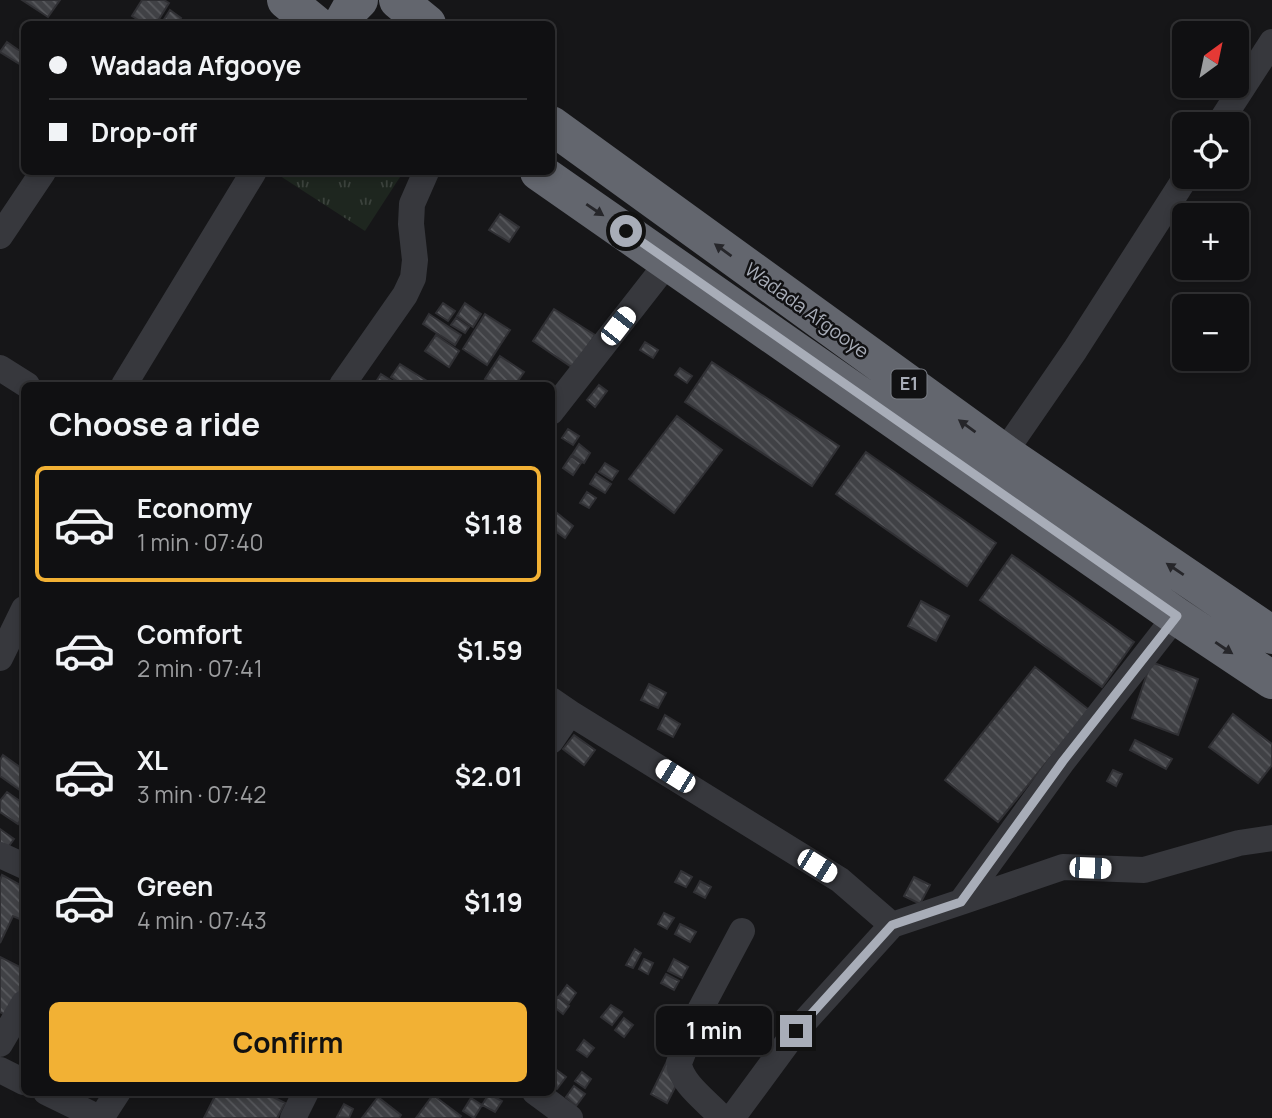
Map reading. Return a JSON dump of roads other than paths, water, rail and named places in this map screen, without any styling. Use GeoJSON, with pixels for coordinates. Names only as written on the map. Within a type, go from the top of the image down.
{"type":"FeatureCollection","features":[{"type":"Feature","properties":{"kind":"highway"},"geometry":{"type":"LineString","coordinates":[[286,0],[311,21]]}},
{"type":"Feature","properties":{"kind":"highway"},"geometry":{"type":"LineString","coordinates":[[344,21],[359,0]]}},
{"type":"Feature","properties":{"kind":"highway","name":"Wadada Afgooye"},"geometry":{"type":"LineString","coordinates":[[555,128],[1004,453],[1272,635]]}},
{"type":"Feature","properties":{"kind":"highway","name":"Wadada Afgooye"},"geometry":{"type":"LineString","coordinates":[[543,175],[1272,680]]}},
{"type":"Feature","properties":{"kind":"street"},"geometry":{"type":"LineString","coordinates":[[1227,112],[1272,42]]}},
{"type":"Feature","properties":{"kind":"street"},"geometry":{"type":"LineString","coordinates":[[0,236],[41,175]]}},
{"type":"Feature","properties":{"kind":"street"},"geometry":{"type":"LineString","coordinates":[[126,382],[252,175]]}},
{"type":"Feature","properties":{"kind":"street"},"geometry":{"type":"LineString","coordinates":[[344,382],[405,295],[413,278],[415,260],[412,204],[425,175]]}},
{"type":"Feature","properties":{"kind":"street"},"geometry":{"type":"LineString","coordinates":[[1004,453],[1075,350],[1178,189]]}},
{"type":"Feature","properties":{"kind":"street"},"geometry":{"type":"LineString","coordinates":[[555,407],[669,261]]}},
{"type":"Feature","properties":{"kind":"street"},"geometry":{"type":"LineString","coordinates":[[0,368],[22,382]]}},
{"type":"Feature","properties":{"kind":"street"},"geometry":{"type":"LineString","coordinates":[[0,658],[21,615]]}},
{"type":"Feature","properties":{"kind":"street"},"geometry":{"type":"LineString","coordinates":[[961,902],[1070,752],[1177,616]]}},
{"type":"Feature","properties":{"kind":"street"},"geometry":{"type":"LineString","coordinates":[[555,727],[561,706],[840,880],[892,925]]}},
{"type":"Feature","properties":{"kind":"street"},"geometry":{"type":"LineString","coordinates":[[732,1118],[796,1031],[892,925],[1063,867],[1144,870],[1239,844],[1272,838]]}},
{"type":"Feature","properties":{"kind":"street"},"geometry":{"type":"LineString","coordinates":[[0,855],[21,865]]}},
{"type":"Feature","properties":{"kind":"street"},"geometry":{"type":"LineString","coordinates":[[722,1118],[687,1082],[679,1070],[679,1063],[700,1010],[742,931]]}},
{"type":"Feature","properties":{"kind":"street"},"geometry":{"type":"LineString","coordinates":[[0,1044],[21,1008]]}},
{"type":"Feature","properties":{"kind":"street"},"geometry":{"type":"LineString","coordinates":[[0,1070],[21,1080]]}},
{"type":"Feature","properties":{"kind":"street"},"geometry":{"type":"LineString","coordinates":[[54,1096],[100,1118],[115,1096]]}},
{"type":"Feature","properties":{"kind":"street"},"geometry":{"type":"LineString","coordinates":[[293,1118],[304,1096]]}},
{"type":"Feature","properties":{"kind":"street"},"geometry":{"type":"LineString","coordinates":[[540,1096],[570,1118]]}}]}
